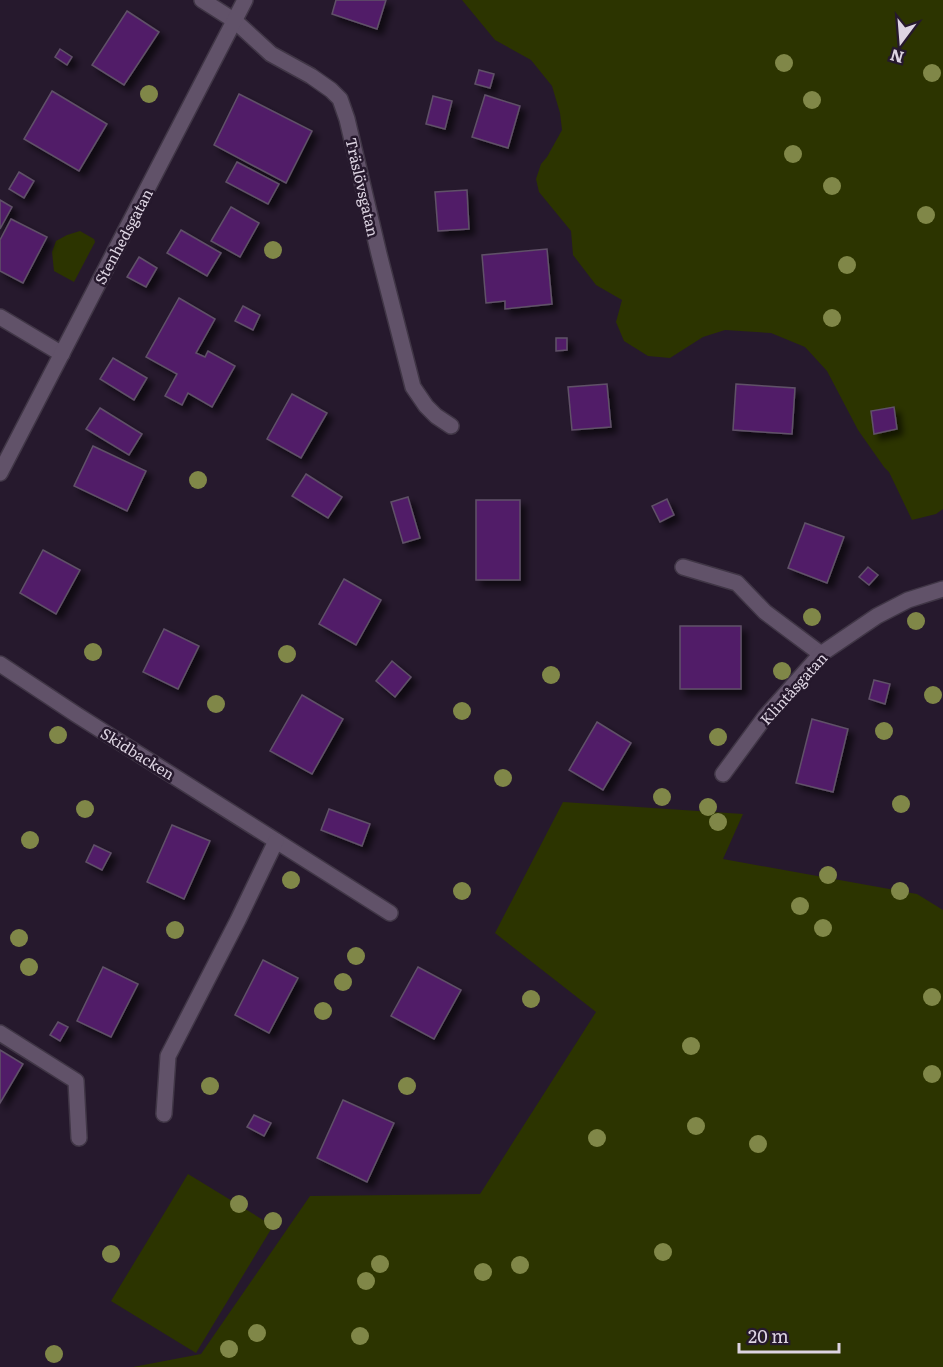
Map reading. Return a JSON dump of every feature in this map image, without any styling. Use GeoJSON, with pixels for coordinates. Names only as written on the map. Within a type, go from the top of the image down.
{"type":"FeatureCollection","features":[{"type":"Feature","properties":{"kind":"street","name":"Träslövsgatan"},"geometry":{"type":"LineString","coordinates":[[202,0],[235,21],[271,54],[311,76],[340,99],[347,119],[413,387],[426,406],[436,416],[452,426]]}},
{"type":"Feature","properties":{"kind":"street","name":"Stenhedsgatan"},"geometry":{"type":"LineString","coordinates":[[0,473],[245,0]]}},
{"type":"Feature","properties":{"kind":"street"},"geometry":{"type":"LineString","coordinates":[[0,317],[62,354]]}},
{"type":"Feature","properties":{"kind":"street"},"geometry":{"type":"LineString","coordinates":[[683,567],[737,584],[765,612],[821,654]]}},
{"type":"Feature","properties":{"kind":"street","name":"Klintåsgatan"},"geometry":{"type":"LineString","coordinates":[[723,774],[765,717],[821,654],[877,616],[908,600],[943,589]]}},
{"type":"Feature","properties":{"kind":"street","name":"Skidbacken"},"geometry":{"type":"LineString","coordinates":[[0,664],[390,913]]}},
{"type":"Feature","properties":{"kind":"street"},"geometry":{"type":"LineString","coordinates":[[164,1114],[168,1056],[276,841]]}},
{"type":"Feature","properties":{"kind":"street"},"geometry":{"type":"LineString","coordinates":[[0,1033],[76,1082],[79,1138]]}},
{"type":"Feature","properties":{"kind":"green space"},"geometry":{"type":"Polygon","coordinates":[[[462,0],[943,0],[943,509],[936,514],[912,520],[889,472],[858,430],[827,371],[805,347],[771,333],[725,330],[703,337],[670,358],[648,356],[624,341],[616,322],[622,300],[596,285],[573,255],[571,231],[539,192],[536,179],[541,164],[562,130],[560,113],[552,86],[531,60],[495,40],[462,0]]]}},
{"type":"Feature","properties":{"kind":"green space"},"geometry":{"type":"Polygon","coordinates":[[[80,231],[94,239],[95,242],[74,282],[54,271],[52,252],[56,241],[80,231]]]}},
{"type":"Feature","properties":{"kind":"green space"},"geometry":{"type":"Polygon","coordinates":[[[563,802],[743,814],[723,859],[917,894],[943,910],[943,1367],[133,1367],[201,1354],[310,1196],[480,1194],[596,1012],[495,933],[563,802]]]}},
{"type":"Feature","properties":{"kind":"green space"},"geometry":{"type":"Polygon","coordinates":[[[188,1174],[273,1226],[196,1353],[111,1301],[188,1174]]]}},
{"type":"Feature","properties":{"kind":"building"},"geometry":{"type":"Polygon","coordinates":[[[336,0],[386,0],[377,29],[332,14],[336,0]]]}},
{"type":"Feature","properties":{"kind":"building"},"geometry":{"type":"Polygon","coordinates":[[[127,11],[159,32],[124,85],[92,65],[127,11]]]}},
{"type":"Feature","properties":{"kind":"building"},"geometry":{"type":"Polygon","coordinates":[[[60,49],[72,57],[67,65],[55,57],[60,49]]]}},
{"type":"Feature","properties":{"kind":"building"},"geometry":{"type":"Polygon","coordinates":[[[479,70],[494,74],[490,88],[475,84],[479,70]]]}},
{"type":"Feature","properties":{"kind":"building"},"geometry":{"type":"Polygon","coordinates":[[[52,91],[107,124],[79,171],[24,139],[52,91]]]}},
{"type":"Feature","properties":{"kind":"building"},"geometry":{"type":"Polygon","coordinates":[[[239,94],[312,131],[286,183],[214,145],[239,94]]]}},
{"type":"Feature","properties":{"kind":"building"},"geometry":{"type":"Polygon","coordinates":[[[485,95],[520,106],[508,148],[472,137],[485,95]]]}},
{"type":"Feature","properties":{"kind":"building"},"geometry":{"type":"Polygon","coordinates":[[[433,96],[452,101],[445,129],[426,124],[433,96]]]}},
{"type":"Feature","properties":{"kind":"building"},"geometry":{"type":"Polygon","coordinates":[[[237,162],[279,184],[268,204],[226,182],[237,162]]]}},
{"type":"Feature","properties":{"kind":"building"},"geometry":{"type":"Polygon","coordinates":[[[19,172],[34,181],[24,198],[9,189],[19,172]]]}},
{"type":"Feature","properties":{"kind":"building"},"geometry":{"type":"Polygon","coordinates":[[[467,190],[469,229],[438,231],[435,192],[467,190]]]}},
{"type":"Feature","properties":{"kind":"building"},"geometry":{"type":"Polygon","coordinates":[[[0,200],[12,207],[0,229],[0,200]]]}},
{"type":"Feature","properties":{"kind":"building"},"geometry":{"type":"Polygon","coordinates":[[[231,207],[259,223],[240,257],[211,241],[231,207]]]}},
{"type":"Feature","properties":{"kind":"building"},"geometry":{"type":"Polygon","coordinates":[[[11,219],[47,237],[23,283],[0,271],[0,240],[11,219]]]}},
{"type":"Feature","properties":{"kind":"building"},"geometry":{"type":"Polygon","coordinates":[[[181,230],[221,253],[207,276],[167,253],[181,230]]]}},
{"type":"Feature","properties":{"kind":"building"},"geometry":{"type":"Polygon","coordinates":[[[547,249],[552,304],[505,309],[505,301],[486,303],[482,255],[547,249]]]}},
{"type":"Feature","properties":{"kind":"building"},"geometry":{"type":"Polygon","coordinates":[[[139,257],[157,268],[146,287],[127,277],[139,257]]]}},
{"type":"Feature","properties":{"kind":"building"},"geometry":{"type":"Polygon","coordinates":[[[179,298],[215,319],[196,353],[205,357],[208,351],[235,366],[212,407],[188,393],[182,405],[165,396],[177,374],[146,357],[179,298]]]}},
{"type":"Feature","properties":{"kind":"building"},"geometry":{"type":"Polygon","coordinates":[[[243,306],[260,315],[253,330],[235,321],[243,306]]]}},
{"type":"Feature","properties":{"kind":"building"},"geometry":{"type":"Polygon","coordinates":[[[556,338],[567,338],[567,350],[556,351],[556,338]]]}},
{"type":"Feature","properties":{"kind":"building"},"geometry":{"type":"Polygon","coordinates":[[[113,358],[147,378],[134,400],[100,379],[113,358]]]}},
{"type":"Feature","properties":{"kind":"building"},"geometry":{"type":"Polygon","coordinates":[[[607,384],[611,427],[572,430],[568,387],[607,384]]]}},
{"type":"Feature","properties":{"kind":"building"},"geometry":{"type":"Polygon","coordinates":[[[736,384],[795,388],[792,434],[733,430],[736,384]]]}},
{"type":"Feature","properties":{"kind":"building"},"geometry":{"type":"Polygon","coordinates":[[[292,394],[327,413],[301,458],[267,439],[292,394]]]}},
{"type":"Feature","properties":{"kind":"building"},"geometry":{"type":"Polygon","coordinates":[[[894,407],[897,429],[874,434],[871,411],[894,407]]]}},
{"type":"Feature","properties":{"kind":"building"},"geometry":{"type":"Polygon","coordinates":[[[100,408],[142,434],[129,455],[86,429],[100,408]]]}},
{"type":"Feature","properties":{"kind":"building"},"geometry":{"type":"Polygon","coordinates":[[[93,446],[146,471],[127,511],[74,486],[93,446]]]}},
{"type":"Feature","properties":{"kind":"building"},"geometry":{"type":"Polygon","coordinates":[[[306,474],[342,497],[328,518],[292,496],[306,474]]]}},
{"type":"Feature","properties":{"kind":"building"},"geometry":{"type":"Polygon","coordinates":[[[408,497],[420,538],[403,543],[391,502],[408,497]]]}},
{"type":"Feature","properties":{"kind":"building"},"geometry":{"type":"Polygon","coordinates":[[[667,499],[674,515],[660,522],[652,506],[667,499]]]}},
{"type":"Feature","properties":{"kind":"building"},"geometry":{"type":"Polygon","coordinates":[[[476,500],[520,500],[520,580],[476,580],[476,500]]]}},
{"type":"Feature","properties":{"kind":"building"},"geometry":{"type":"Polygon","coordinates":[[[805,523],[844,537],[827,583],[788,568],[805,523]]]}},
{"type":"Feature","properties":{"kind":"building"},"geometry":{"type":"Polygon","coordinates":[[[43,550],[80,570],[56,614],[20,593],[43,550]]]}},
{"type":"Feature","properties":{"kind":"building"},"geometry":{"type":"Polygon","coordinates":[[[868,567],[878,575],[869,585],[859,577],[868,567]]]}},
{"type":"Feature","properties":{"kind":"building"},"geometry":{"type":"Polygon","coordinates":[[[344,579],[381,600],[356,645],[319,624],[344,579]]]}},
{"type":"Feature","properties":{"kind":"building"},"geometry":{"type":"Polygon","coordinates":[[[680,626],[741,626],[741,689],[680,689],[680,626]]]}},
{"type":"Feature","properties":{"kind":"building"},"geometry":{"type":"Polygon","coordinates":[[[164,629],[199,646],[178,689],[143,672],[164,629]]]}},
{"type":"Feature","properties":{"kind":"building"},"geometry":{"type":"Polygon","coordinates":[[[392,661],[411,677],[395,697],[376,681],[392,661]]]}},
{"type":"Feature","properties":{"kind":"building"},"geometry":{"type":"Polygon","coordinates":[[[874,680],[890,684],[885,704],[869,699],[874,680]]]}},
{"type":"Feature","properties":{"kind":"building"},"geometry":{"type":"Polygon","coordinates":[[[302,695],[343,719],[312,774],[270,751],[302,695]]]}},
{"type":"Feature","properties":{"kind":"building"},"geometry":{"type":"Polygon","coordinates":[[[812,719],[848,729],[833,792],[796,783],[812,719]]]}},
{"type":"Feature","properties":{"kind":"building"},"geometry":{"type":"Polygon","coordinates":[[[597,722],[631,743],[603,790],[569,770],[597,722]]]}},
{"type":"Feature","properties":{"kind":"building"},"geometry":{"type":"Polygon","coordinates":[[[329,809],[370,824],[362,846],[321,830],[329,809]]]}},
{"type":"Feature","properties":{"kind":"building"},"geometry":{"type":"Polygon","coordinates":[[[172,825],[210,841],[184,899],[147,882],[172,825]]]}},
{"type":"Feature","properties":{"kind":"building"},"geometry":{"type":"Polygon","coordinates":[[[94,845],[111,853],[102,870],[86,862],[94,845]]]}},
{"type":"Feature","properties":{"kind":"building"},"geometry":{"type":"Polygon","coordinates":[[[263,960],[298,978],[269,1033],[235,1015],[263,960]]]}},
{"type":"Feature","properties":{"kind":"building"},"geometry":{"type":"Polygon","coordinates":[[[103,967],[138,984],[111,1037],[77,1021],[103,967]]]}},
{"type":"Feature","properties":{"kind":"building"},"geometry":{"type":"Polygon","coordinates":[[[418,967],[461,990],[434,1039],[391,1016],[418,967]]]}},
{"type":"Feature","properties":{"kind":"building"},"geometry":{"type":"Polygon","coordinates":[[[58,1022],[68,1027],[60,1041],[50,1035],[58,1022]]]}},
{"type":"Feature","properties":{"kind":"building"},"geometry":{"type":"Polygon","coordinates":[[[0,1050],[23,1064],[0,1103],[0,1050]]]}},
{"type":"Feature","properties":{"kind":"building"},"geometry":{"type":"Polygon","coordinates":[[[343,1100],[394,1123],[367,1182],[317,1158],[343,1100]]]}},
{"type":"Feature","properties":{"kind":"building"},"geometry":{"type":"Polygon","coordinates":[[[254,1115],[271,1123],[264,1136],[247,1127],[254,1115]]]}}]}
